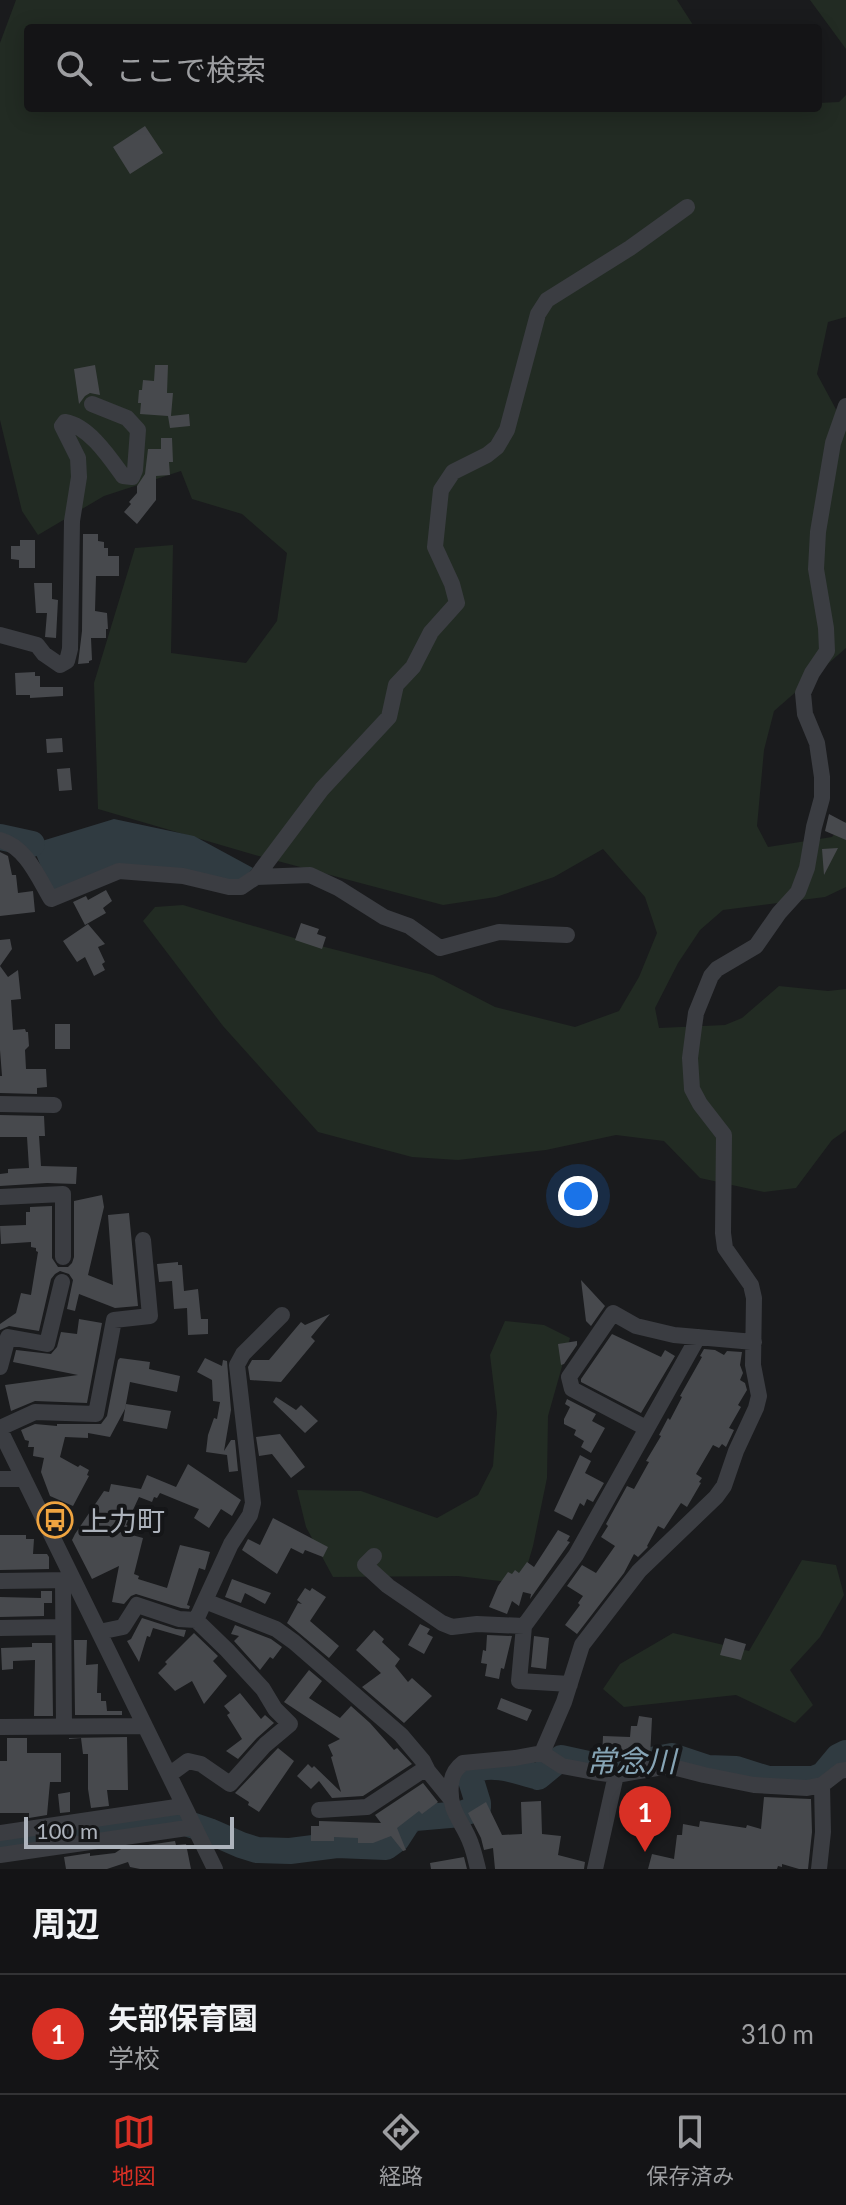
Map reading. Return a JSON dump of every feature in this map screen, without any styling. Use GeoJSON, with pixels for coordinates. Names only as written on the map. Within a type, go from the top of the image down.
{"type":"FeatureCollection","features":[{"type":"Feature","properties":{"kind":"street"},"geometry":{"type":"LineString","coordinates":[[0,840],[9,842],[22,852],[51,899],[119,871],[183,876],[229,887],[241,887],[256,877],[322,789],[389,717],[396,685],[413,667],[431,632],[457,603],[435,547],[441,490],[453,472],[497,447],[507,430],[538,314],[547,300],[630,248],[687,207]]}},
{"type":"Feature","properties":{"kind":"street"},"geometry":{"type":"LineString","coordinates":[[0,635],[37,645],[60,665],[67,661],[70,649],[72,521],[79,477],[78,458],[62,426],[65,422],[73,423],[105,450],[123,476],[132,477],[135,470],[138,430],[127,418],[92,404]]}},
{"type":"Feature","properties":{"kind":"street"},"geometry":{"type":"LineString","coordinates":[[542,1753],[582,1645],[639,1571],[724,1486],[759,1396],[753,1365],[754,1298],[751,1285],[725,1248],[724,1135],[692,1089],[690,1058],[696,1013],[711,976],[717,969],[756,946],[798,892],[807,868],[822,798],[822,777],[817,743],[805,714],[803,693],[827,651],[816,569],[818,532],[833,443],[846,406]]}},
{"type":"Feature","properties":{"kind":"street"},"geometry":{"type":"LineString","coordinates":[[256,877],[310,875],[338,888],[384,917],[409,926],[440,948],[499,932],[567,935]]}},
{"type":"Feature","properties":{"kind":"street"},"geometry":{"type":"LineString","coordinates":[[0,1104],[54,1105]]}},
{"type":"Feature","properties":{"kind":"street"},"geometry":{"type":"LineString","coordinates":[[0,1197],[63,1194],[63,1257]]}},
{"type":"Feature","properties":{"kind":"street"},"geometry":{"type":"LineString","coordinates":[[143,1240],[150,1316],[114,1320],[96,1414],[35,1412],[0,1429],[68,1580],[99,1632],[215,1869]]}},
{"type":"Feature","properties":{"kind":"street"},"geometry":{"type":"LineString","coordinates":[[0,1367],[8,1337],[47,1344],[62,1282]]}},
{"type":"Feature","properties":{"kind":"street"},"geometry":{"type":"LineString","coordinates":[[646,1428],[572,1389],[569,1377],[613,1313],[636,1326],[674,1335],[754,1342]]}},
{"type":"Feature","properties":{"kind":"street"},"geometry":{"type":"LineString","coordinates":[[196,1620],[231,1544],[250,1515],[253,1503],[237,1365],[243,1354],[282,1315]]}},
{"type":"Feature","properties":{"kind":"street"},"geometry":{"type":"LineString","coordinates":[[570,1684],[519,1681],[524,1626],[576,1555],[698,1337]]}},
{"type":"Feature","properties":{"kind":"street"},"geometry":{"type":"LineString","coordinates":[[0,1479],[24,1479]]}},
{"type":"Feature","properties":{"kind":"street"},"geometry":{"type":"LineString","coordinates":[[374,1556],[365,1565],[388,1586],[442,1623],[452,1627],[477,1624],[524,1626]]}},
{"type":"Feature","properties":{"kind":"street"},"geometry":{"type":"LineString","coordinates":[[0,1581],[68,1580]]}},
{"type":"Feature","properties":{"kind":"street"},"geometry":{"type":"LineString","coordinates":[[64,1726],[63,1627],[68,1580]]}},
{"type":"Feature","properties":{"kind":"street"},"geometry":{"type":"LineString","coordinates":[[205,1601],[276,1629],[401,1735],[450,1798],[457,1819],[470,1841],[478,1869]]}},
{"type":"Feature","properties":{"kind":"street"},"geometry":{"type":"LineString","coordinates":[[99,1632],[123,1627],[137,1605],[179,1619],[196,1620],[263,1689],[275,1709],[290,1724],[265,1745],[230,1784],[201,1764],[188,1761],[169,1775]]}},
{"type":"Feature","properties":{"kind":"street"},"geometry":{"type":"LineString","coordinates":[[0,1628],[63,1627]]}},
{"type":"Feature","properties":{"kind":"street"},"geometry":{"type":"LineString","coordinates":[[0,1727],[145,1726]]}},
{"type":"Feature","properties":{"kind":"street"},"geometry":{"type":"LineString","coordinates":[[450,1798],[452,1775],[463,1763],[542,1753],[562,1766],[616,1775],[669,1766],[754,1785],[807,1788],[822,1785],[846,1770]]}},
{"type":"Feature","properties":{"kind":"street"},"geometry":{"type":"LineString","coordinates":[[319,1810],[367,1807],[420,1772],[428,1771]]}},
{"type":"Feature","properties":{"kind":"street"},"geometry":{"type":"LineString","coordinates":[[595,1869],[616,1775]]}},
{"type":"Feature","properties":{"kind":"street"},"geometry":{"type":"LineString","coordinates":[[819,1869],[823,1832],[822,1785]]}},
{"type":"Feature","properties":{"kind":"street"},"geometry":{"type":"LineString","coordinates":[[0,1833],[183,1806]]}},
{"type":"Feature","properties":{"kind":"street"},"geometry":{"type":"LineString","coordinates":[[0,1855],[194,1827]]}},
{"type":"Feature","properties":{"kind":"shaded area"},"geometry":{"type":"Polygon","coordinates":[[[16,0],[677,0],[692,24],[24,24],[24,112],[822,112],[822,103],[839,102],[846,95],[846,317],[828,322],[817,374],[846,428],[846,648],[774,711],[764,750],[757,826],[768,847],[832,837],[846,821],[846,887],[825,897],[723,910],[700,930],[678,963],[655,1008],[659,1028],[725,1025],[742,1018],[779,986],[828,991],[846,989],[846,1130],[832,1140],[796,1188],[764,1192],[700,1178],[664,1141],[616,1135],[546,1150],[458,1160],[412,1157],[318,1132],[223,1026],[143,921],[155,907],[183,905],[433,975],[495,1007],[575,1027],[619,1011],[639,977],[657,933],[645,897],[603,849],[554,877],[496,897],[443,905],[98,809],[94,683],[135,548],[173,545],[171,653],[246,663],[277,621],[287,553],[242,514],[192,499],[181,471],[104,496],[38,535],[22,511],[0,420],[0,43],[16,0]]]}},
{"type":"Feature","properties":{"kind":"shaded area"},"geometry":{"type":"Polygon","coordinates":[[[810,0],[846,0],[846,49],[810,0]]]}},
{"type":"Feature","properties":{"kind":"shaded area"},"geometry":{"type":"Polygon","coordinates":[[[114,819],[194,836],[253,868],[240,883],[118,868],[52,895],[32,844],[114,819]]]}},
{"type":"Feature","properties":{"kind":"shaded area"},"geometry":{"type":"Polygon","coordinates":[[[505,1321],[544,1325],[570,1338],[548,1416],[547,1478],[526,1570],[508,1582],[458,1576],[333,1577],[306,1527],[297,1490],[361,1491],[437,1518],[478,1495],[493,1466],[497,1413],[490,1355],[505,1321]]]}},
{"type":"Feature","properties":{"kind":"shaded area"},"geometry":{"type":"Polygon","coordinates":[[[802,1560],[836,1565],[844,1595],[820,1637],[790,1670],[813,1705],[795,1723],[736,1695],[624,1707],[603,1689],[620,1664],[673,1633],[749,1651],[802,1560]]]}},
{"type":"Feature","properties":{"kind":"building"},"geometry":{"type":"Polygon","coordinates":[[[145,126],[163,153],[130,174],[113,147],[145,126]]]}},
{"type":"Feature","properties":{"kind":"building"},"geometry":{"type":"Polygon","coordinates":[[[95,365],[100,395],[90,393],[79,404],[74,369],[95,365]]]}},
{"type":"Feature","properties":{"kind":"building"},"geometry":{"type":"Polygon","coordinates":[[[155,365],[168,365],[167,393],[173,393],[171,416],[189,414],[190,426],[170,428],[168,416],[140,414],[139,390],[142,390],[143,380],[154,381],[155,365]]]}},
{"type":"Feature","properties":{"kind":"building"},"geometry":{"type":"Polygon","coordinates":[[[161,438],[172,438],[170,475],[156,476],[156,500],[137,524],[124,512],[145,474],[148,449],[161,449],[161,438]]]}},
{"type":"Feature","properties":{"kind":"building"},"geometry":{"type":"Polygon","coordinates":[[[83,534],[98,534],[98,541],[104,542],[104,548],[108,548],[108,556],[119,556],[119,576],[96,576],[95,611],[107,613],[108,629],[106,638],[91,638],[92,660],[78,664],[82,631],[83,534]]]}},
{"type":"Feature","properties":{"kind":"building"},"geometry":{"type":"Polygon","coordinates":[[[20,540],[35,540],[35,568],[19,568],[19,560],[11,559],[11,546],[20,546],[20,540]]]}},
{"type":"Feature","properties":{"kind":"building"},"geometry":{"type":"Polygon","coordinates":[[[34,583],[52,583],[52,599],[58,600],[56,638],[45,637],[47,613],[36,613],[34,583]]]}},
{"type":"Feature","properties":{"kind":"building"},"geometry":{"type":"Polygon","coordinates":[[[35,672],[35,676],[40,676],[40,687],[63,687],[63,696],[30,698],[30,695],[16,695],[15,673],[35,672]]]}},
{"type":"Feature","properties":{"kind":"building"},"geometry":{"type":"Polygon","coordinates":[[[62,738],[63,752],[47,753],[46,739],[62,738]]]}},
{"type":"Feature","properties":{"kind":"building"},"geometry":{"type":"Polygon","coordinates":[[[70,768],[72,790],[59,791],[57,769],[70,768]]]}},
{"type":"Feature","properties":{"kind":"building"},"geometry":{"type":"Polygon","coordinates":[[[829,814],[846,823],[846,840],[825,831],[829,814]]]}},
{"type":"Feature","properties":{"kind":"building"},"geometry":{"type":"Polygon","coordinates":[[[838,848],[824,875],[822,849],[838,848]]]}},
{"type":"Feature","properties":{"kind":"building"},"geometry":{"type":"Polygon","coordinates":[[[0,852],[8,856],[12,875],[16,875],[18,893],[33,891],[35,912],[0,916],[0,852]]]}},
{"type":"Feature","properties":{"kind":"building"},"geometry":{"type":"Polygon","coordinates":[[[106,890],[112,901],[103,908],[106,913],[85,925],[73,902],[86,896],[88,900],[106,890]]]}},
{"type":"Feature","properties":{"kind":"building"},"geometry":{"type":"Polygon","coordinates":[[[301,923],[319,929],[317,934],[326,937],[322,949],[295,940],[301,923]]]}},
{"type":"Feature","properties":{"kind":"building"},"geometry":{"type":"Polygon","coordinates":[[[88,924],[105,944],[98,947],[105,970],[94,976],[85,957],[77,962],[63,941],[88,924]]]}},
{"type":"Feature","properties":{"kind":"building"},"geometry":{"type":"Polygon","coordinates":[[[10,939],[12,949],[0,966],[0,940],[10,939]]]}},
{"type":"Feature","properties":{"kind":"building"},"geometry":{"type":"Polygon","coordinates":[[[0,966],[8,977],[18,970],[21,999],[11,1000],[13,1030],[25,1029],[28,1032],[26,1069],[46,1069],[47,1087],[37,1088],[37,1094],[0,1093],[0,966]]]}},
{"type":"Feature","properties":{"kind":"building"},"geometry":{"type":"Polygon","coordinates":[[[55,1024],[70,1024],[70,1049],[55,1049],[55,1024]]]}},
{"type":"Feature","properties":{"kind":"building"},"geometry":{"type":"Polygon","coordinates":[[[0,1115],[44,1116],[45,1136],[39,1136],[41,1166],[77,1167],[76,1184],[0,1186],[0,1174],[8,1173],[8,1169],[29,1168],[27,1137],[0,1137],[0,1115]]]}},
{"type":"Feature","properties":{"kind":"building"},"geometry":{"type":"Polygon","coordinates":[[[102,1195],[104,1207],[88,1275],[113,1285],[108,1215],[129,1213],[138,1306],[115,1308],[79,1294],[75,1311],[67,1309],[73,1280],[69,1274],[60,1271],[51,1279],[39,1331],[9,1326],[0,1330],[0,1324],[16,1313],[21,1293],[31,1295],[38,1252],[31,1247],[31,1242],[1,1244],[0,1226],[26,1225],[26,1212],[30,1212],[30,1207],[52,1206],[52,1258],[58,1267],[68,1267],[74,1257],[74,1201],[102,1195]]]}},
{"type":"Feature","properties":{"kind":"building"},"geometry":{"type":"Polygon","coordinates":[[[178,1262],[182,1265],[184,1291],[198,1289],[201,1319],[208,1319],[208,1334],[188,1335],[187,1308],[174,1309],[172,1281],[159,1282],[157,1264],[178,1262]]]}},
{"type":"Feature","properties":{"kind":"building"},"geometry":{"type":"Polygon","coordinates":[[[581,1280],[605,1306],[591,1326],[586,1321],[581,1280]]]}},
{"type":"Feature","properties":{"kind":"building"},"geometry":{"type":"Polygon","coordinates":[[[330,1314],[311,1337],[315,1341],[281,1382],[250,1380],[248,1367],[252,1360],[269,1360],[301,1322],[305,1325],[330,1314]]]}},
{"type":"Feature","properties":{"kind":"building"},"geometry":{"type":"Polygon","coordinates":[[[79,1319],[102,1323],[87,1403],[35,1401],[11,1411],[5,1385],[78,1375],[13,1362],[16,1350],[51,1354],[57,1347],[61,1332],[77,1334],[79,1319]]]}},
{"type":"Feature","properties":{"kind":"building"},"geometry":{"type":"Polygon","coordinates":[[[612,1334],[661,1357],[665,1350],[675,1356],[641,1413],[581,1382],[612,1334]]]}},
{"type":"Feature","properties":{"kind":"building"},"geometry":{"type":"Polygon","coordinates":[[[577,1341],[577,1345],[561,1365],[558,1344],[577,1341]]]}},
{"type":"Feature","properties":{"kind":"building"},"geometry":{"type":"Polygon","coordinates":[[[704,1349],[724,1355],[727,1351],[742,1352],[740,1365],[743,1373],[740,1380],[747,1390],[729,1428],[734,1430],[726,1447],[713,1445],[696,1474],[702,1478],[701,1483],[687,1507],[681,1503],[664,1529],[658,1526],[648,1547],[638,1557],[634,1554],[624,1573],[577,1634],[565,1625],[583,1596],[567,1586],[582,1565],[596,1573],[615,1546],[601,1537],[608,1526],[606,1524],[627,1486],[634,1489],[704,1349]]]}},
{"type":"Feature","properties":{"kind":"building"},"geometry":{"type":"Polygon","coordinates":[[[120,1358],[150,1362],[149,1369],[180,1376],[177,1392],[130,1382],[125,1409],[110,1437],[88,1433],[88,1438],[65,1437],[60,1457],[89,1470],[89,1476],[73,1506],[50,1496],[41,1472],[44,1458],[33,1456],[34,1447],[28,1447],[29,1441],[25,1440],[21,1430],[35,1424],[101,1424],[107,1416],[120,1358]]]}},
{"type":"Feature","properties":{"kind":"building"},"geometry":{"type":"Polygon","coordinates":[[[205,1358],[222,1366],[223,1360],[227,1361],[231,1410],[224,1451],[231,1440],[235,1440],[238,1471],[229,1472],[227,1455],[206,1452],[208,1435],[214,1418],[217,1419],[220,1402],[213,1401],[212,1380],[197,1372],[205,1358]]]}},
{"type":"Feature","properties":{"kind":"building"},"geometry":{"type":"Polygon","coordinates":[[[276,1397],[296,1410],[301,1405],[318,1421],[305,1433],[273,1402],[276,1397]]]}},
{"type":"Feature","properties":{"kind":"building"},"geometry":{"type":"Polygon","coordinates":[[[567,1399],[596,1414],[592,1421],[605,1428],[591,1453],[581,1447],[584,1441],[574,1435],[576,1430],[564,1424],[570,1407],[565,1404],[567,1399]]]}},
{"type":"Feature","properties":{"kind":"building"},"geometry":{"type":"Polygon","coordinates":[[[126,1404],[171,1411],[167,1429],[123,1421],[126,1404]]]}},
{"type":"Feature","properties":{"kind":"building"},"geometry":{"type":"Polygon","coordinates":[[[280,1434],[305,1467],[291,1478],[272,1454],[259,1456],[256,1437],[280,1434]]]}},
{"type":"Feature","properties":{"kind":"building"},"geometry":{"type":"Polygon","coordinates":[[[580,1455],[591,1461],[585,1473],[604,1483],[593,1502],[587,1499],[584,1506],[580,1503],[572,1520],[554,1511],[580,1455]]]}},
{"type":"Feature","properties":{"kind":"building"},"geometry":{"type":"Polygon","coordinates":[[[188,1464],[241,1500],[232,1516],[221,1509],[209,1528],[194,1518],[199,1509],[160,1493],[152,1502],[139,1497],[126,1525],[134,1527],[132,1535],[143,1538],[134,1574],[139,1576],[138,1579],[167,1588],[180,1545],[210,1552],[205,1570],[199,1568],[187,1605],[189,1609],[136,1594],[124,1604],[112,1602],[119,1566],[92,1579],[72,1540],[75,1534],[104,1491],[109,1492],[111,1484],[141,1489],[147,1475],[176,1487],[188,1464]]]}},
{"type":"Feature","properties":{"kind":"building"},"geometry":{"type":"Polygon","coordinates":[[[273,1518],[328,1547],[323,1557],[305,1550],[303,1554],[291,1548],[277,1574],[242,1550],[248,1539],[260,1545],[273,1518]]]}},
{"type":"Feature","properties":{"kind":"building"},"geometry":{"type":"Polygon","coordinates":[[[558,1530],[570,1536],[567,1541],[570,1542],[530,1599],[531,1594],[523,1592],[519,1606],[512,1601],[507,1614],[489,1607],[508,1572],[512,1574],[515,1570],[519,1573],[527,1562],[534,1567],[558,1530]]]}},
{"type":"Feature","properties":{"kind":"building"},"geometry":{"type":"Polygon","coordinates":[[[0,1535],[26,1535],[26,1539],[34,1539],[33,1554],[47,1554],[49,1569],[0,1570],[0,1535]]]}},
{"type":"Feature","properties":{"kind":"building"},"geometry":{"type":"Polygon","coordinates":[[[232,1579],[271,1593],[265,1604],[245,1593],[241,1603],[225,1597],[232,1579]]]}},
{"type":"Feature","properties":{"kind":"building"},"geometry":{"type":"Polygon","coordinates":[[[305,1588],[310,1591],[312,1588],[326,1597],[310,1621],[339,1646],[329,1658],[287,1623],[298,1603],[302,1604],[297,1600],[305,1588]]]}},
{"type":"Feature","properties":{"kind":"building"},"geometry":{"type":"Polygon","coordinates":[[[41,1591],[52,1591],[52,1603],[44,1603],[44,1616],[0,1617],[0,1597],[41,1598],[41,1591]]]}},
{"type":"Feature","properties":{"kind":"building"},"geometry":{"type":"Polygon","coordinates":[[[142,1618],[186,1630],[184,1637],[153,1628],[150,1637],[147,1636],[139,1662],[127,1641],[142,1618]]]}},
{"type":"Feature","properties":{"kind":"building"},"geometry":{"type":"Polygon","coordinates":[[[420,1624],[430,1629],[427,1634],[433,1637],[424,1654],[408,1645],[420,1624]]]}},
{"type":"Feature","properties":{"kind":"building"},"geometry":{"type":"Polygon","coordinates":[[[235,1625],[271,1639],[282,1647],[260,1670],[234,1641],[239,1636],[231,1634],[235,1625]]]}},
{"type":"Feature","properties":{"kind":"building"},"geometry":{"type":"Polygon","coordinates":[[[374,1630],[400,1659],[395,1666],[408,1682],[412,1678],[432,1696],[404,1723],[362,1687],[381,1673],[356,1650],[374,1630]]]}},
{"type":"Feature","properties":{"kind":"building"},"geometry":{"type":"Polygon","coordinates":[[[194,1633],[218,1656],[213,1661],[227,1676],[204,1704],[192,1681],[175,1691],[158,1673],[194,1633]]]}},
{"type":"Feature","properties":{"kind":"building"},"geometry":{"type":"Polygon","coordinates":[[[487,1635],[512,1636],[499,1679],[485,1676],[487,1664],[481,1663],[487,1635]]]}},
{"type":"Feature","properties":{"kind":"building"},"geometry":{"type":"Polygon","coordinates":[[[534,1636],[549,1638],[546,1669],[531,1667],[534,1636]]]}},
{"type":"Feature","properties":{"kind":"building"},"geometry":{"type":"Polygon","coordinates":[[[725,1638],[746,1644],[741,1660],[720,1655],[725,1638]]]}},
{"type":"Feature","properties":{"kind":"building"},"geometry":{"type":"Polygon","coordinates":[[[74,1640],[87,1640],[86,1665],[98,1664],[97,1693],[101,1693],[101,1701],[106,1701],[107,1711],[122,1711],[122,1715],[75,1715],[74,1640]]]}},
{"type":"Feature","properties":{"kind":"building"},"geometry":{"type":"Polygon","coordinates":[[[32,1643],[52,1643],[53,1716],[34,1716],[35,1660],[13,1661],[13,1669],[2,1670],[1,1648],[32,1647],[32,1643]]]}},
{"type":"Feature","properties":{"kind":"building"},"geometry":{"type":"Polygon","coordinates":[[[309,1670],[322,1681],[309,1698],[340,1718],[351,1706],[412,1764],[363,1796],[332,1798],[319,1781],[311,1789],[297,1776],[308,1764],[341,1792],[328,1745],[340,1739],[284,1702],[309,1670]]]}},
{"type":"Feature","properties":{"kind":"building"},"geometry":{"type":"Polygon","coordinates":[[[240,1693],[261,1719],[265,1715],[274,1723],[238,1759],[226,1751],[242,1739],[224,1706],[240,1693]]]}},
{"type":"Feature","properties":{"kind":"building"},"geometry":{"type":"Polygon","coordinates":[[[501,1698],[532,1710],[527,1721],[497,1709],[501,1698]]]}},
{"type":"Feature","properties":{"kind":"building"},"geometry":{"type":"Polygon","coordinates":[[[639,1716],[652,1718],[650,1758],[602,1760],[603,1736],[630,1737],[631,1726],[637,1726],[639,1716]]]}},
{"type":"Feature","properties":{"kind":"building"},"geometry":{"type":"Polygon","coordinates":[[[127,1737],[128,1790],[107,1790],[109,1806],[91,1808],[88,1754],[83,1754],[81,1738],[69,1738],[127,1737]]]}},
{"type":"Feature","properties":{"kind":"building"},"geometry":{"type":"Polygon","coordinates":[[[7,1738],[27,1738],[27,1753],[61,1753],[61,1782],[50,1782],[47,1815],[29,1818],[29,1813],[0,1813],[0,1761],[7,1761],[7,1738]]]}},
{"type":"Feature","properties":{"kind":"building"},"geometry":{"type":"Polygon","coordinates":[[[278,1748],[294,1761],[259,1812],[235,1793],[278,1748]]]}},
{"type":"Feature","properties":{"kind":"building"},"geometry":{"type":"Polygon","coordinates":[[[423,1783],[438,1802],[422,1814],[419,1811],[397,1828],[406,1850],[403,1851],[391,1836],[373,1843],[358,1843],[358,1838],[334,1837],[334,1841],[311,1841],[311,1826],[319,1826],[319,1821],[381,1823],[375,1815],[423,1783]]]}},
{"type":"Feature","properties":{"kind":"building"},"geometry":{"type":"Polygon","coordinates":[[[70,1792],[70,1812],[60,1813],[58,1794],[70,1792]]]}},
{"type":"Feature","properties":{"kind":"building"},"geometry":{"type":"Polygon","coordinates":[[[764,1797],[811,1799],[812,1832],[808,1869],[782,1864],[777,1869],[648,1869],[652,1854],[674,1859],[677,1835],[682,1835],[683,1824],[699,1827],[700,1821],[761,1829],[764,1797]]]}},
{"type":"Feature","properties":{"kind":"building"},"geometry":{"type":"Polygon","coordinates":[[[541,1801],[542,1834],[561,1836],[558,1855],[585,1862],[584,1869],[495,1869],[493,1848],[484,1850],[468,1813],[486,1802],[502,1835],[522,1834],[521,1802],[541,1801]]]}},
{"type":"Feature","properties":{"kind":"building"},"geometry":{"type":"Polygon","coordinates":[[[175,1841],[176,1845],[186,1844],[191,1869],[140,1869],[130,1867],[128,1862],[107,1869],[66,1869],[64,1857],[115,1853],[121,1849],[175,1841]]]}},
{"type":"Feature","properties":{"kind":"building"},"geometry":{"type":"Polygon","coordinates":[[[464,1857],[467,1869],[431,1869],[430,1863],[464,1857]]]}},
{"type":"Feature","properties":{"kind":"waterway"},"geometry":{"type":"LineString","coordinates":[[0,837],[32,844]]}},
{"type":"Feature","properties":{"kind":"waterway","name":"常念川"},"geometry":{"type":"LineString","coordinates":[[0,1845],[171,1818],[257,1850],[290,1851],[337,1845],[386,1847],[415,1818],[461,1814],[478,1808],[469,1774],[484,1767],[538,1777],[561,1758],[615,1767],[672,1756],[708,1768],[736,1769],[768,1779],[813,1779],[823,1775],[838,1757],[846,1753]]}},
{"type":"Feature","properties":{"kind":"place","name":"上力町"},"geometry":{"type":"Point","coordinates":[55,1520]}},
{"type":"Feature","properties":{"kind":"place","name":"矢部保育園"},"geometry":{"type":"Point","coordinates":[645,1852]}}]}
